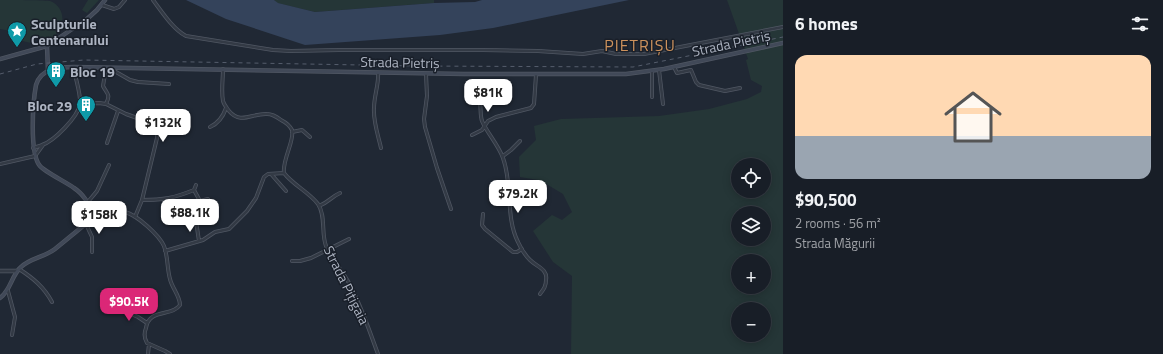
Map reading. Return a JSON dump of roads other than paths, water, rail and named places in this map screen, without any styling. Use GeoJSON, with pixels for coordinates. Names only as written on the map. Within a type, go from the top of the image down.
{"type":"FeatureCollection","features":[{"type":"Feature","properties":{"kind":"main road"},"geometry":{"type":"LineString","coordinates":[[0,59],[47,46],[82,23],[106,0]]}},
{"type":"Feature","properties":{"kind":"main road","name":"Strada Pietriș"},"geometry":{"type":"LineString","coordinates":[[48,71],[53,68],[74,67],[426,74],[626,74],[659,70],[783,43]]}},
{"type":"Feature","properties":{"kind":"main road"},"geometry":{"type":"LineString","coordinates":[[0,298],[8,291],[18,270],[27,262],[55,250],[86,224],[90,220],[92,214],[87,203],[77,190],[40,166],[35,156],[33,148],[33,122],[36,85],[40,77],[48,71],[47,46]]}},
{"type":"Feature","properties":{"kind":"street"},"geometry":{"type":"LineString","coordinates":[[102,5],[114,9],[119,7],[125,0]]}},
{"type":"Feature","properties":{"kind":"street"},"geometry":{"type":"LineString","coordinates":[[153,0],[168,19],[186,36],[279,51],[483,50],[583,54],[602,51],[616,54],[644,54],[783,27]]}},
{"type":"Feature","properties":{"kind":"street"},"geometry":{"type":"LineString","coordinates":[[0,164],[35,156],[43,145],[70,122],[80,104],[74,67]]}},
{"type":"Feature","properties":{"kind":"street"},"geometry":{"type":"LineString","coordinates":[[674,67],[677,73],[691,70],[696,82],[699,85],[725,91],[740,88]]}},
{"type":"Feature","properties":{"kind":"street"},"geometry":{"type":"LineString","coordinates":[[106,104],[108,94],[103,86],[108,68],[130,80],[169,84]]}},
{"type":"Feature","properties":{"kind":"street"},"geometry":{"type":"LineString","coordinates":[[223,69],[223,100],[226,108],[233,116],[239,118],[265,114],[273,115],[290,127],[292,132],[285,160],[284,173],[288,178],[319,206],[328,202],[332,196],[340,193]]}},
{"type":"Feature","properties":{"kind":"street"},"geometry":{"type":"LineString","coordinates":[[659,70],[663,104]]}},
{"type":"Feature","properties":{"kind":"street"},"geometry":{"type":"LineString","coordinates":[[652,71],[652,97]]}},
{"type":"Feature","properties":{"kind":"street"},"geometry":{"type":"LineString","coordinates":[[378,73],[374,109],[381,148]]}},
{"type":"Feature","properties":{"kind":"street"},"geometry":{"type":"LineString","coordinates":[[426,74],[425,126],[451,209]]}},
{"type":"Feature","properties":{"kind":"street"},"geometry":{"type":"LineString","coordinates":[[472,135],[482,130],[488,121],[500,115],[531,108],[534,104],[536,75]]}},
{"type":"Feature","properties":{"kind":"street"},"geometry":{"type":"LineString","coordinates":[[480,102],[481,117],[503,156],[506,165],[513,228],[522,249],[530,259],[542,268],[547,277],[545,288],[540,294]]}},
{"type":"Feature","properties":{"kind":"street"},"geometry":{"type":"LineString","coordinates":[[80,104],[106,104],[118,111],[154,124],[157,127],[157,138],[142,200],[135,217]]}},
{"type":"Feature","properties":{"kind":"street"},"geometry":{"type":"LineString","coordinates":[[210,127],[222,118],[226,108]]}},
{"type":"Feature","properties":{"kind":"street"},"geometry":{"type":"LineString","coordinates":[[107,143],[118,111]]}},
{"type":"Feature","properties":{"kind":"street"},"geometry":{"type":"LineString","coordinates":[[292,132],[302,130],[310,137]]}},
{"type":"Feature","properties":{"kind":"street"},"geometry":{"type":"LineString","coordinates":[[503,156],[520,141]]}},
{"type":"Feature","properties":{"kind":"street"},"geometry":{"type":"LineString","coordinates":[[33,148],[43,145]]}},
{"type":"Feature","properties":{"kind":"street"},"geometry":{"type":"LineString","coordinates":[[87,203],[97,191],[109,165]]}},
{"type":"Feature","properties":{"kind":"street"},"geometry":{"type":"LineString","coordinates":[[165,251],[199,241],[212,233],[226,230],[234,225],[256,198],[264,177],[271,174],[284,173]]}},
{"type":"Feature","properties":{"kind":"street"},"geometry":{"type":"LineString","coordinates":[[271,174],[286,191]]}},
{"type":"Feature","properties":{"kind":"street"},"geometry":{"type":"LineString","coordinates":[[142,200],[166,199],[178,196],[194,190],[196,185]]}},
{"type":"Feature","properties":{"kind":"street"},"geometry":{"type":"LineString","coordinates":[[496,192],[509,188]]}},
{"type":"Feature","properties":{"kind":"street"},"geometry":{"type":"LineString","coordinates":[[194,190],[200,200],[208,199]]}},
{"type":"Feature","properties":{"kind":"street","name":"Strada Pițigaia"},"geometry":{"type":"LineString","coordinates":[[319,206],[322,215],[324,238],[328,249],[356,297],[378,354]]}},
{"type":"Feature","properties":{"kind":"street"},"geometry":{"type":"LineString","coordinates":[[92,214],[121,211],[129,213],[158,237],[164,246],[170,280],[179,298],[180,305],[176,309],[152,317],[147,322],[145,338],[147,343],[165,350],[170,354]]}},
{"type":"Feature","properties":{"kind":"street"},"geometry":{"type":"LineString","coordinates":[[483,214],[482,225],[485,229],[513,252],[517,252],[522,249]]}},
{"type":"Feature","properties":{"kind":"street"},"geometry":{"type":"LineString","coordinates":[[196,222],[199,241]]}},
{"type":"Feature","properties":{"kind":"street"},"geometry":{"type":"LineString","coordinates":[[86,224],[92,237],[92,252]]}},
{"type":"Feature","properties":{"kind":"street"},"geometry":{"type":"LineString","coordinates":[[292,261],[300,261],[311,258],[349,239]]}},
{"type":"Feature","properties":{"kind":"street"},"geometry":{"type":"LineString","coordinates":[[0,271],[18,270],[40,285],[52,302]]}},
{"type":"Feature","properties":{"kind":"street"},"geometry":{"type":"LineString","coordinates":[[8,291],[15,317],[12,335]]}},
{"type":"Feature","properties":{"kind":"street"},"geometry":{"type":"LineString","coordinates":[[118,308],[147,322]]}},
{"type":"Feature","properties":{"kind":"street"},"geometry":{"type":"LineString","coordinates":[[148,354],[149,344]]}},
{"type":"Feature","properties":{"kind":"water"},"geometry":{"type":"Polygon","coordinates":[[[186,0],[274,0],[278,3],[315,12],[434,3],[475,2],[482,0],[629,0],[493,28],[440,35],[305,45],[226,19],[186,0]]]}},
{"type":"Feature","properties":{"kind":"railway"},"geometry":{"type":"LineString","coordinates":[[0,74],[37,64],[84,60],[417,66],[633,67],[783,37]]}},
{"type":"Feature","properties":{"kind":"place","name":"Sculpturile Centenarului"},"geometry":{"type":"Point","coordinates":[17,48]}},
{"type":"Feature","properties":{"kind":"place","name":"Bloc 19"},"geometry":{"type":"Point","coordinates":[56,88]}},
{"type":"Feature","properties":{"kind":"place","name":"Bloc 29"},"geometry":{"type":"Point","coordinates":[86,122]}},
{"type":"Feature","properties":{"kind":"district","name":"PIETRIȘU"},"geometry":{"type":"Point","coordinates":[640,45]}}]}
